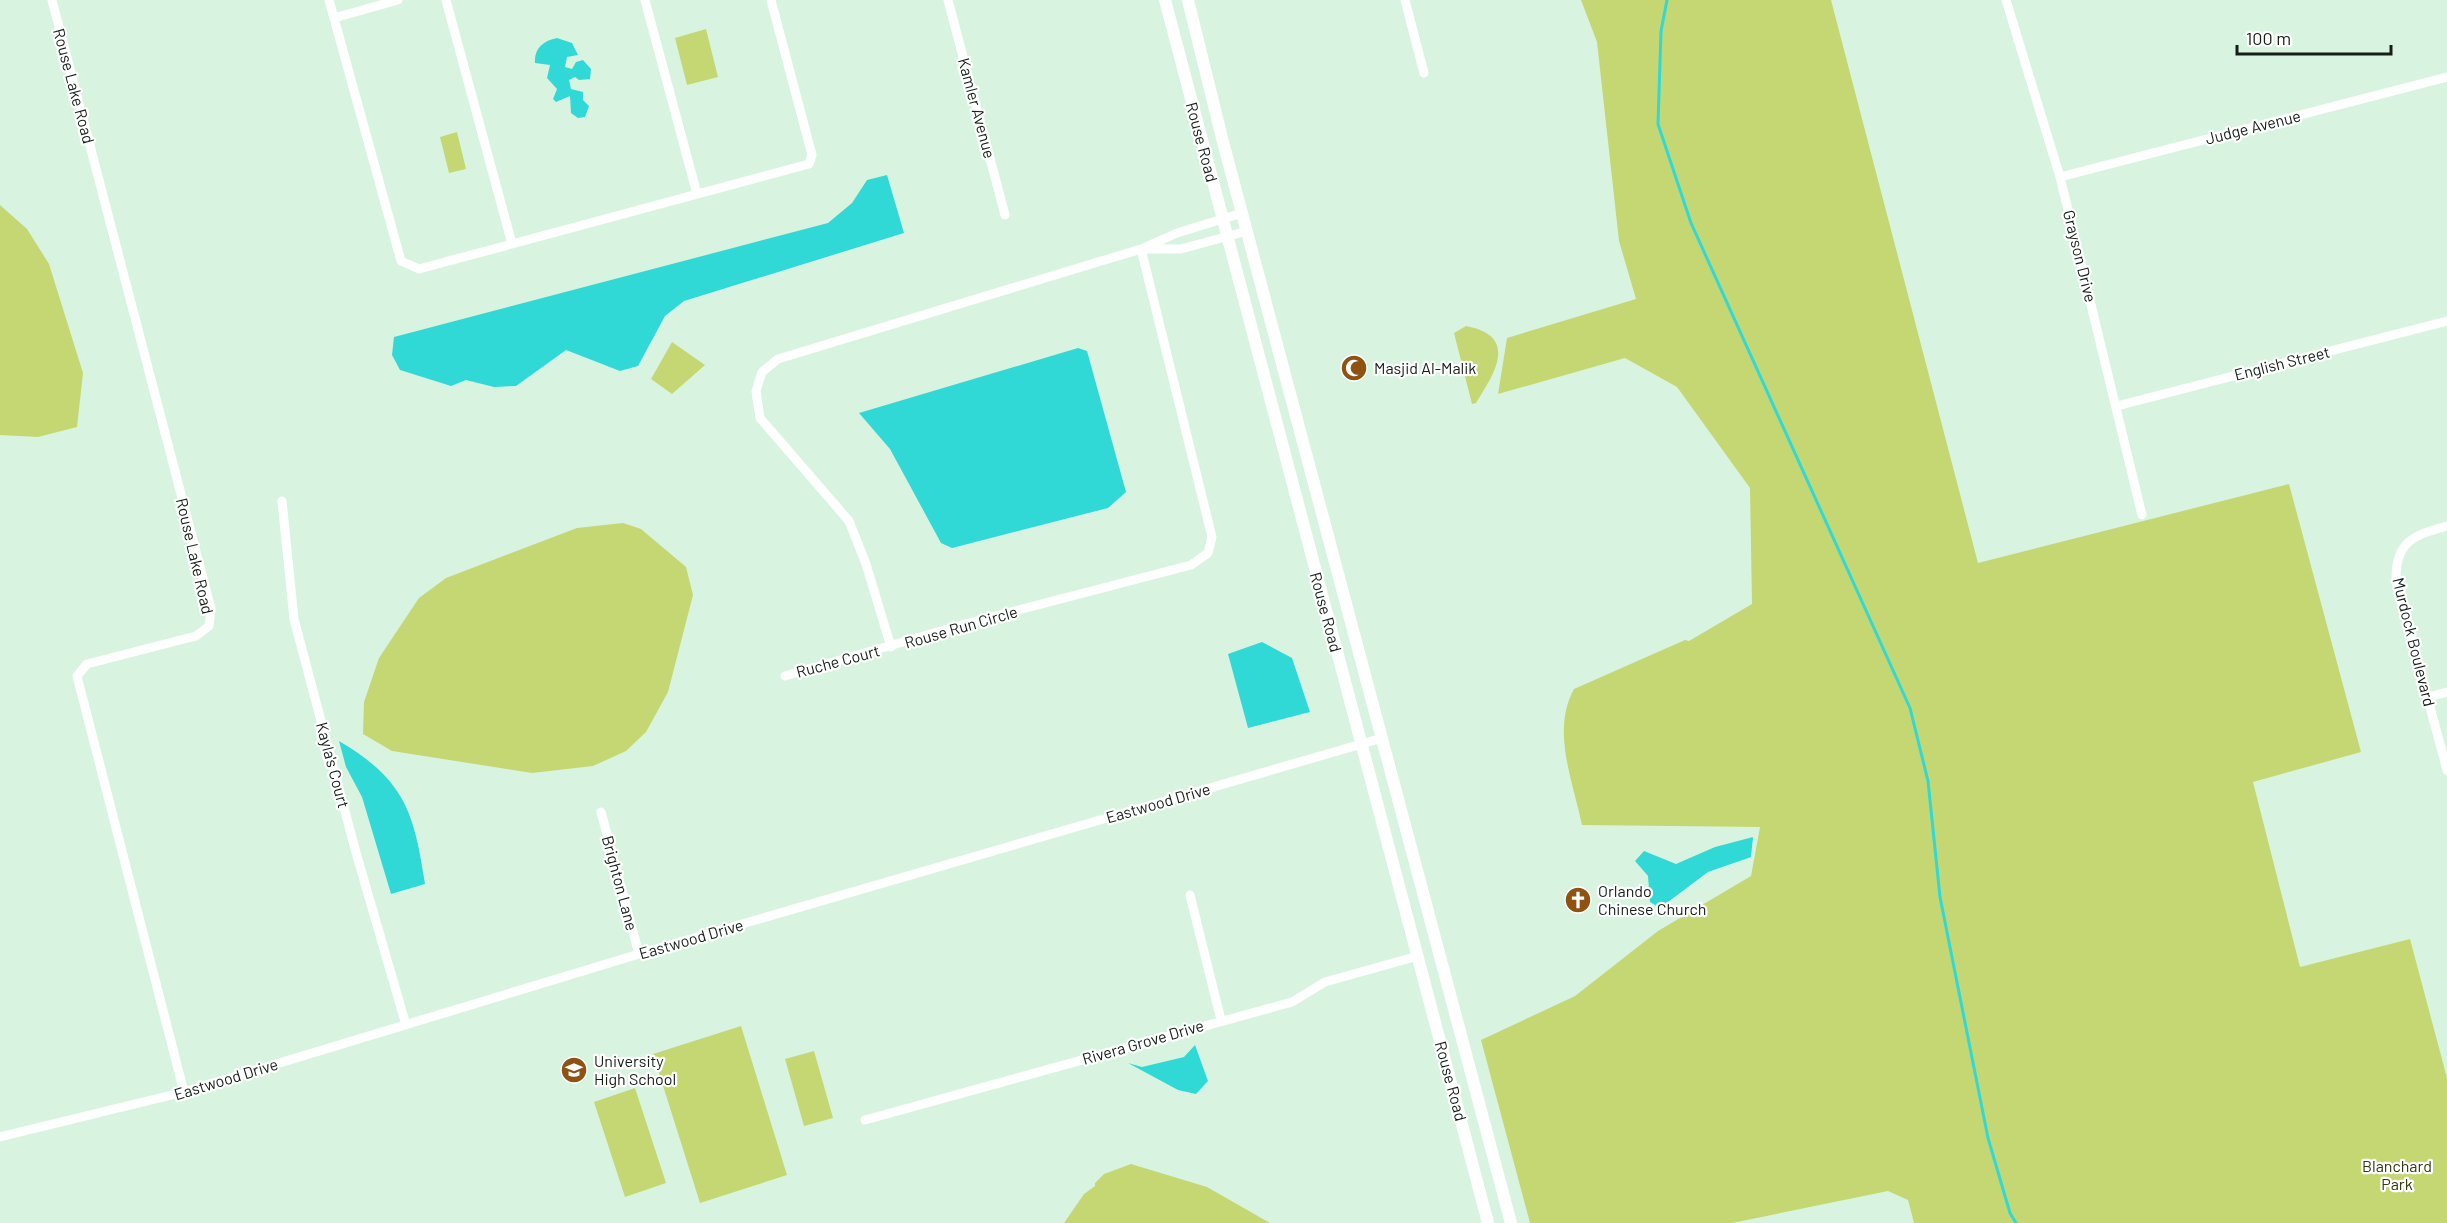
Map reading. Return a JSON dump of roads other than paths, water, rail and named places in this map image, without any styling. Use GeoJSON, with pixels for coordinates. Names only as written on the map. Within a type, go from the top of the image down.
{"type":"FeatureCollection","features":[{"type":"Feature","properties":{"kind":"street","name":"Rouse Lake Road"},"geometry":{"type":"LineString","coordinates":[[52,0],[211,609],[209,626],[196,636],[87,664],[77,676],[184,1092]]}},
{"type":"Feature","properties":{"kind":"street"},"geometry":{"type":"LineString","coordinates":[[329,0],[401,261],[419,269],[809,164],[812,155],[771,0]]}},
{"type":"Feature","properties":{"kind":"street"},"geometry":{"type":"LineString","coordinates":[[334,18],[398,0]]}},
{"type":"Feature","properties":{"kind":"street"},"geometry":{"type":"LineString","coordinates":[[446,0],[512,244]]}},
{"type":"Feature","properties":{"kind":"street"},"geometry":{"type":"LineString","coordinates":[[645,0],[697,194]]}},
{"type":"Feature","properties":{"kind":"street","name":"Kamler Avenue"},"geometry":{"type":"LineString","coordinates":[[948,0],[1005,215]]}},
{"type":"Feature","properties":{"kind":"street","name":"Rouse Road"},"geometry":{"type":"LineString","coordinates":[[1165,0],[1488,1223]]}},
{"type":"Feature","properties":{"kind":"street","name":"Rouse Road"},"geometry":{"type":"LineString","coordinates":[[1188,0],[1242,213],[1511,1223]]}},
{"type":"Feature","properties":{"kind":"street"},"geometry":{"type":"LineString","coordinates":[[1405,0],[1424,74]]}},
{"type":"Feature","properties":{"kind":"street","name":"Grayson Drive"},"geometry":{"type":"LineString","coordinates":[[2006,0],[2060,177],[2142,515]]}},
{"type":"Feature","properties":{"kind":"street","name":"Judge Avenue"},"geometry":{"type":"LineString","coordinates":[[2060,177],[2447,77]]}},
{"type":"Feature","properties":{"kind":"street","name":"Rouse Run Circle"},"geometry":{"type":"LineString","coordinates":[[1141,249],[1212,537],[1208,553],[1191,565],[965,624],[891,647],[866,564],[849,521],[760,418],[756,391],[762,372],[778,359],[1141,249],[1177,233],[1242,213]]}},
{"type":"Feature","properties":{"kind":"street","name":"Rouse Run Circle"},"geometry":{"type":"LineString","coordinates":[[1141,249],[1181,249],[1247,231]]}},
{"type":"Feature","properties":{"kind":"street"},"geometry":{"type":"LineString","coordinates":[[1177,233],[1181,249]]}},
{"type":"Feature","properties":{"kind":"street","name":"English Street"},"geometry":{"type":"LineString","coordinates":[[2117,406],[2447,321]]}},
{"type":"Feature","properties":{"kind":"street","name":"Kayla's Court"},"geometry":{"type":"LineString","coordinates":[[282,501],[294,619],[355,849],[406,1025]]}},
{"type":"Feature","properties":{"kind":"street","name":"Murdock Boulevard"},"geometry":{"type":"LineString","coordinates":[[2447,526],[2413,538],[2401,549],[2396,563],[2396,581],[2447,770]]}},
{"type":"Feature","properties":{"kind":"street","name":"Ruche Court"},"geometry":{"type":"LineString","coordinates":[[785,676],[891,647]]}},
{"type":"Feature","properties":{"kind":"street"},"geometry":{"type":"LineString","coordinates":[[2428,697],[2447,692]]}},
{"type":"Feature","properties":{"kind":"street","name":"Eastwood Drive"},"geometry":{"type":"LineString","coordinates":[[0,1137],[184,1092],[639,954],[1382,738]]}},
{"type":"Feature","properties":{"kind":"street","name":"Brighton Lane"},"geometry":{"type":"LineString","coordinates":[[601,812],[639,954]]}},
{"type":"Feature","properties":{"kind":"street"},"geometry":{"type":"LineString","coordinates":[[1190,895],[1221,1020]]}},
{"type":"Feature","properties":{"kind":"street","name":"Rivera Grove Drive"},"geometry":{"type":"LineString","coordinates":[[865,1120],[1292,1002],[1325,982],[1418,956]]}},
{"type":"Feature","properties":{"kind":"water"},"geometry":{"type":"Polygon","coordinates":[[[557,38],[572,43],[578,55],[567,57],[565,67],[572,69],[576,62],[583,60],[591,69],[590,79],[579,80],[575,77],[569,80],[571,89],[583,92],[583,100],[589,106],[585,117],[578,118],[571,113],[570,96],[556,102],[553,99],[557,89],[547,78],[550,65],[535,63],[536,53],[540,46],[557,38]]]}},
{"type":"Feature","properties":{"kind":"water"},"geometry":{"type":"Polygon","coordinates":[[[887,175],[904,233],[684,301],[665,316],[638,366],[620,371],[566,350],[516,386],[494,387],[466,380],[451,386],[400,370],[392,355],[394,337],[828,223],[852,203],[867,180],[887,175]]]}},
{"type":"Feature","properties":{"kind":"water"},"geometry":{"type":"Polygon","coordinates":[[[1078,348],[1087,351],[1126,492],[1108,508],[952,548],[941,543],[890,449],[859,413],[1078,348]]]}},
{"type":"Feature","properties":{"kind":"water"},"geometry":{"type":"Polygon","coordinates":[[[1262,642],[1292,658],[1310,712],[1248,728],[1228,654],[1262,642]]]}},
{"type":"Feature","properties":{"kind":"water"},"geometry":{"type":"Polygon","coordinates":[[[339,741],[379,770],[403,800],[416,837],[425,884],[391,894],[362,797],[346,767],[339,741]]]}},
{"type":"Feature","properties":{"kind":"water"},"geometry":{"type":"Polygon","coordinates":[[[1753,837],[1751,857],[1708,872],[1660,908],[1650,902],[1648,876],[1635,861],[1644,851],[1676,864],[1715,847],[1753,837]]]}},
{"type":"Feature","properties":{"kind":"water"},"geometry":{"type":"Polygon","coordinates":[[[1195,1045],[1208,1081],[1196,1094],[1178,1090],[1128,1063],[1142,1067],[1184,1057],[1195,1045]]]}},
{"type":"Feature","properties":{"kind":"waterway"},"geometry":{"type":"LineString","coordinates":[[1667,0],[1661,31],[1658,124],[1691,223],[1910,708],[1928,781],[1940,897],[1988,1138],[2010,1213],[2016,1223]]}},
{"type":"Feature","properties":{"kind":"place","name":"Masjid Al-Malik"},"geometry":{"type":"Point","coordinates":[1354,368]}},
{"type":"Feature","properties":{"kind":"place","name":"Orlando Chinese Church"},"geometry":{"type":"Point","coordinates":[1578,900]}},
{"type":"Feature","properties":{"kind":"place","name":"University High School"},"geometry":{"type":"Point","coordinates":[574,1070]}},
{"type":"Feature","properties":{"kind":"park label","name":"Blanchard Park"},"geometry":{"type":"Point","coordinates":[2397,1175]}}]}
